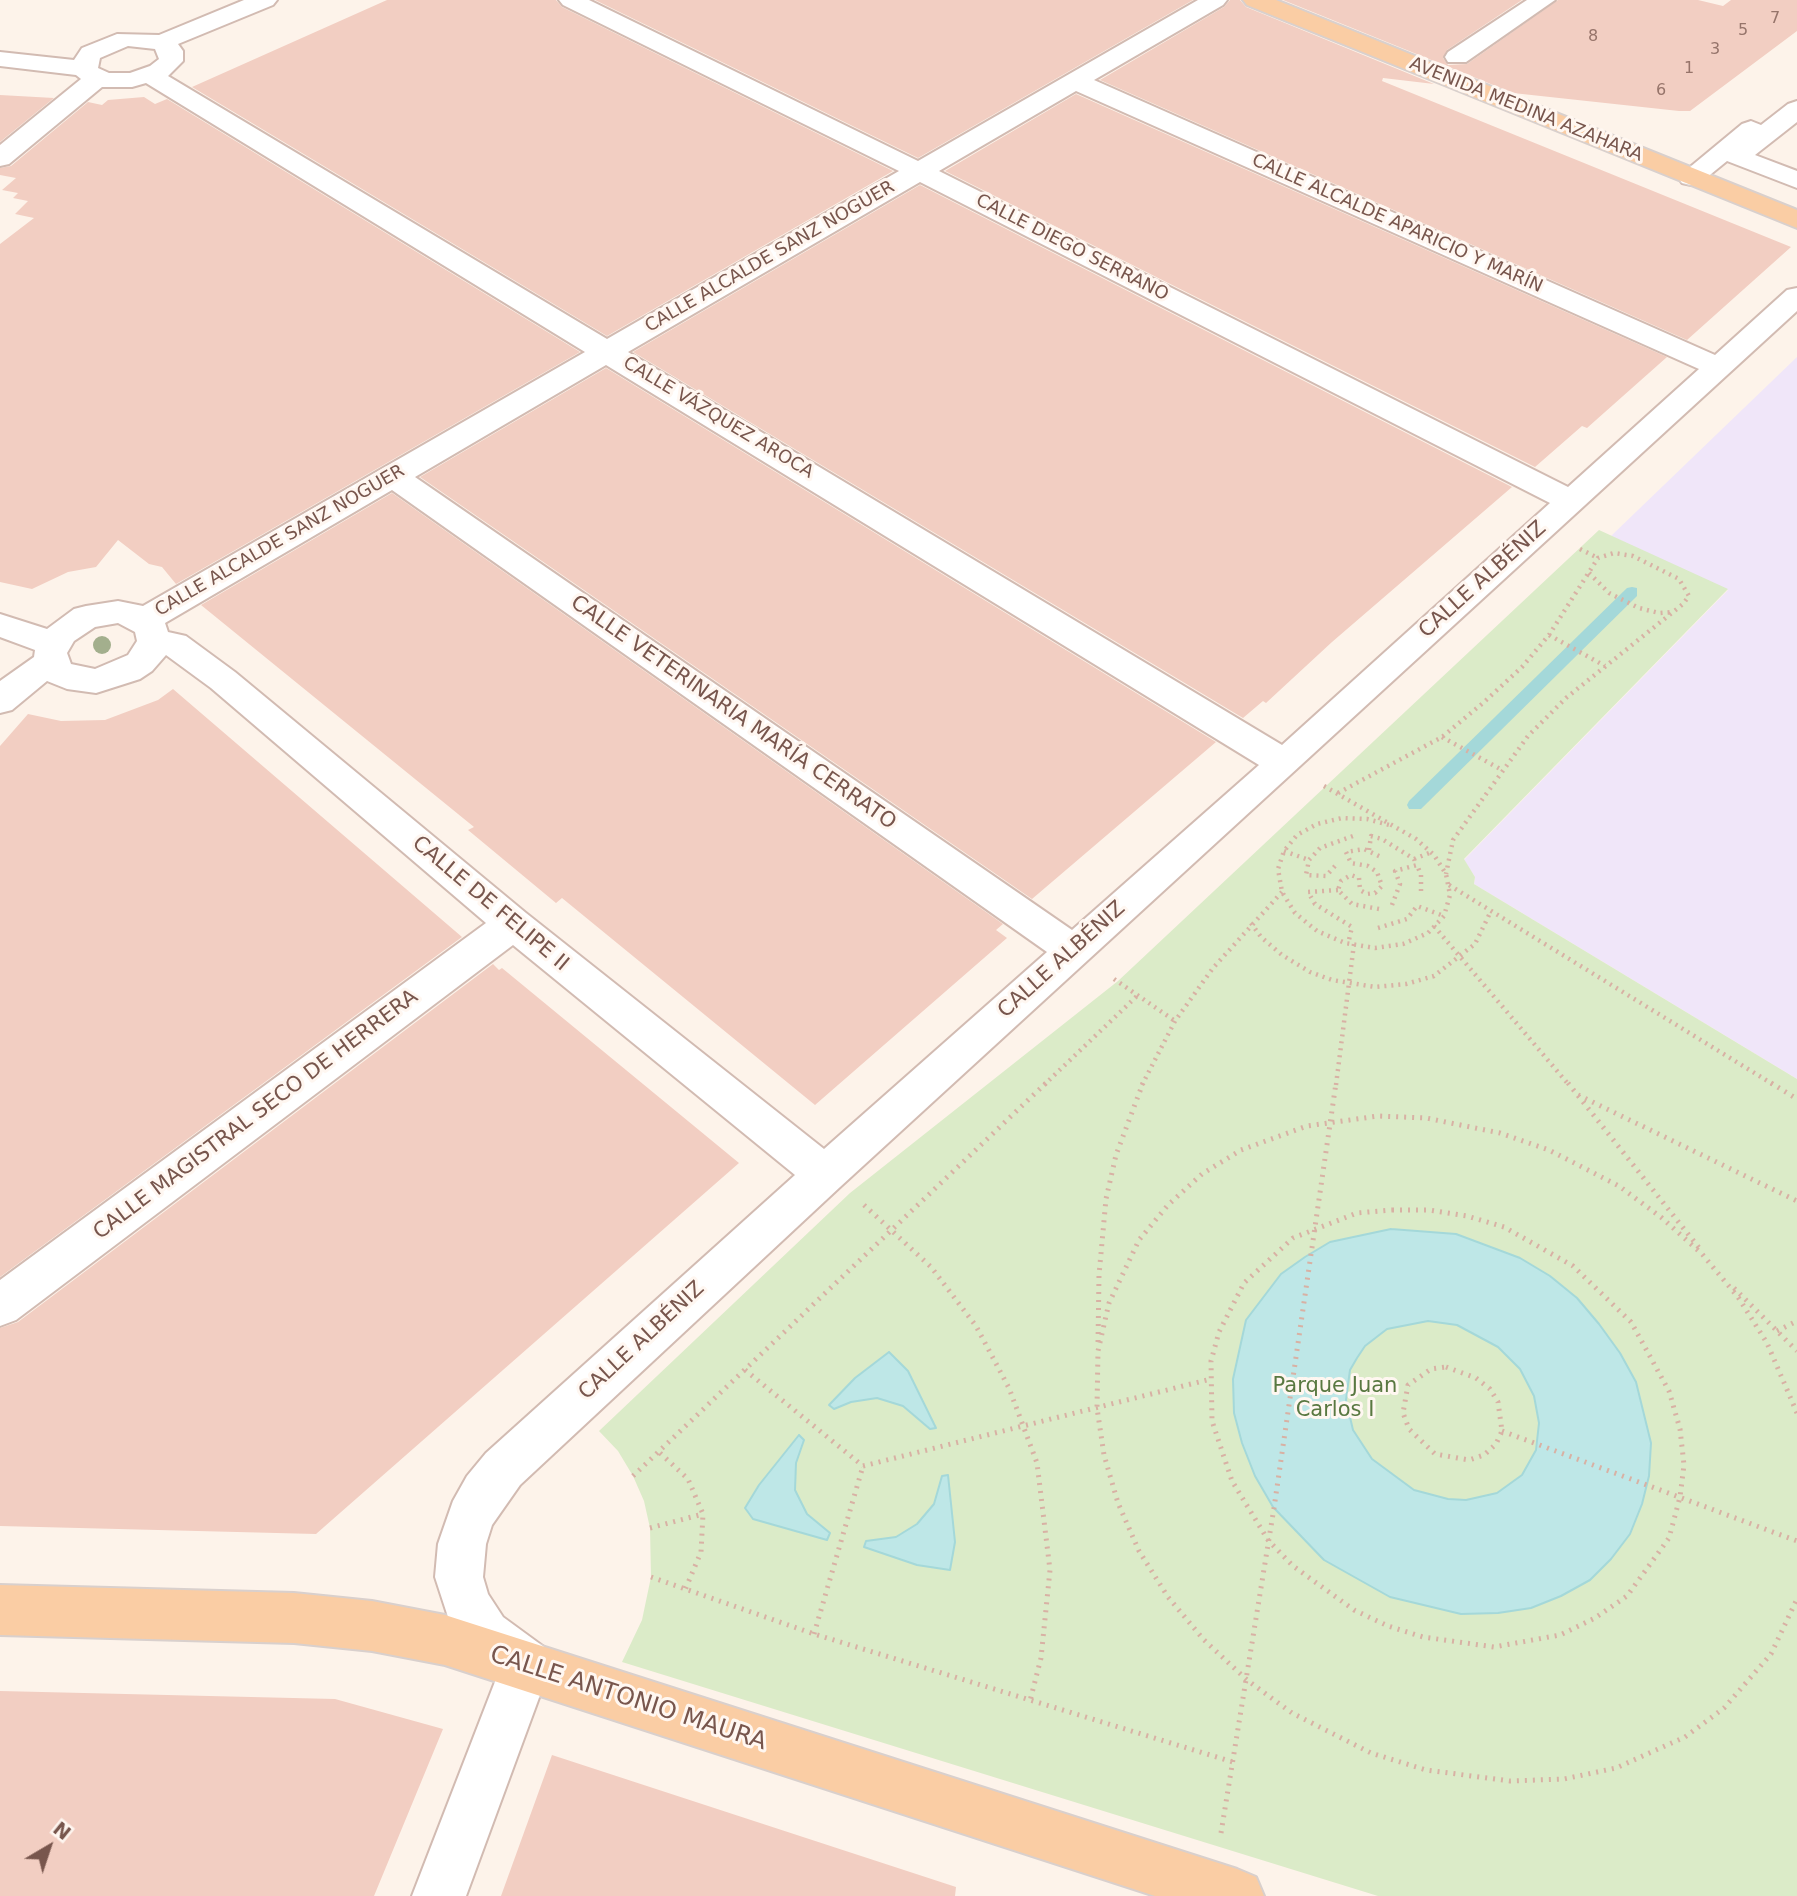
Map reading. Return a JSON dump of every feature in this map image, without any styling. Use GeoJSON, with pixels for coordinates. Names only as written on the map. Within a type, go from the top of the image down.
{"type":"FeatureCollection","features":[{"type":"Feature","properties":{"kind":"main road","name":"AVENIDA MEDINA AZAHARA"},"geometry":{"type":"LineString","coordinates":[[1255,0],[1797,220]]}},
{"type":"Feature","properties":{"kind":"main road","name":"AVENIDA MEDINA AZAHARA"},"geometry":{"type":"LineString","coordinates":[[1312,0],[1628,125]]}},
{"type":"Feature","properties":{"kind":"main road"},"geometry":{"type":"LineString","coordinates":[[1700,154],[1797,192]]}},
{"type":"Feature","properties":{"kind":"main road","name":"CALLE ANTONIO MAURA"},"geometry":{"type":"LineString","coordinates":[[0,1610],[294,1618],[372,1626],[445,1640],[1220,1893]]}},
{"type":"Feature","properties":{"kind":"street"},"geometry":{"type":"LineString","coordinates":[[0,158],[90,73],[91,53],[106,44],[136,38],[162,42],[265,0]]}},
{"type":"Feature","properties":{"kind":"street","name":"CALLE DIEGO SERRANO"},"geometry":{"type":"LineString","coordinates":[[571,0],[919,171],[1570,501]]}},
{"type":"Feature","properties":{"kind":"street","name":"CALLE ALCALDE SANZ NOGUER"},"geometry":{"type":"LineString","coordinates":[[149,631],[392,476],[1215,0]]}},
{"type":"Feature","properties":{"kind":"street"},"geometry":{"type":"LineString","coordinates":[[1457,57],[1543,0]]}},
{"type":"Feature","properties":{"kind":"street"},"geometry":{"type":"LineString","coordinates":[[0,59],[123,81],[150,75],[171,61],[171,51],[162,42]]}},
{"type":"Feature","properties":{"kind":"street","name":"CALLE VÁZQUEZ AROCA"},"geometry":{"type":"LineString","coordinates":[[150,75],[1284,763]]}},
{"type":"Feature","properties":{"kind":"street","name":"CALLE ALCALDE APARICIO Y MARÍN"},"geometry":{"type":"LineString","coordinates":[[1075,81],[1718,367]]}},
{"type":"Feature","properties":{"kind":"street"},"geometry":{"type":"LineString","coordinates":[[1691,177],[1700,154],[1797,93]]}},
{"type":"Feature","properties":{"kind":"street"},"geometry":{"type":"LineString","coordinates":[[1797,109],[1737,157],[1797,180]]}},
{"type":"Feature","properties":{"kind":"street","name":"CALLE ALBÉNIZ"},"geometry":{"type":"LineString","coordinates":[[526,1665],[486,1634],[467,1606],[459,1577],[462,1544],[470,1517],[484,1492],[503,1469],[825,1174],[1284,763],[1797,296]]}},
{"type":"Feature","properties":{"kind":"street","name":"CALLE VETERINARIA MARÍA CERRATO"},"geometry":{"type":"LineString","coordinates":[[392,476],[1073,950]]}},
{"type":"Feature","properties":{"kind":"street"},"geometry":{"type":"LineString","coordinates":[[0,625],[52,653],[67,677],[96,681],[128,671],[149,652],[149,631],[118,612],[94,615],[71,624],[52,653],[0,701]]}},
{"type":"Feature","properties":{"kind":"street","name":"CALLE DE FELIPE II"},"geometry":{"type":"LineString","coordinates":[[149,631],[174,644],[223,680],[513,924],[825,1174]]}},
{"type":"Feature","properties":{"kind":"street","name":"CALLE MAGISTRAL SECO DE HERRERA"},"geometry":{"type":"LineString","coordinates":[[0,1306],[513,924]]}},
{"type":"Feature","properties":{"kind":"street"},"geometry":{"type":"LineString","coordinates":[[439,1896],[526,1665]]}},
{"type":"Feature","properties":{"kind":"path"},"geometry":{"type":"LineString","coordinates":[[1338,793],[1408,758],[1442,737],[1522,667],[1549,635],[1598,558],[1614,553],[1633,556],[1659,566],[1679,579],[1687,588],[1689,596],[1675,612],[1605,666],[1537,726],[1502,770],[1452,840],[1446,874],[1450,895],[1444,916],[1428,933],[1404,944],[1375,948],[1351,944],[1317,931],[1295,913],[1282,892],[1278,869],[1284,850],[1297,835],[1329,821],[1367,819],[1393,826]]}},
{"type":"Feature","properties":{"kind":"path"},"geometry":{"type":"LineString","coordinates":[[1589,573],[1596,583],[1609,593],[1639,608],[1659,613],[1675,612]]}},
{"type":"Feature","properties":{"kind":"path"},"geometry":{"type":"LineString","coordinates":[[1549,635],[1605,666]]}},
{"type":"Feature","properties":{"kind":"path"},"geometry":{"type":"LineString","coordinates":[[1442,737],[1502,770]]}},
{"type":"Feature","properties":{"kind":"path"},"geometry":{"type":"LineString","coordinates":[[1284,763],[1416,839],[1432,852],[1446,874]]}},
{"type":"Feature","properties":{"kind":"path"},"geometry":{"type":"LineString","coordinates":[[1335,866],[1326,876],[1306,875],[1309,860],[1320,848],[1353,836]]}},
{"type":"Feature","properties":{"kind":"path"},"geometry":{"type":"LineString","coordinates":[[1369,850],[1371,836],[1396,845],[1414,859],[1421,875],[1421,893]]}},
{"type":"Feature","properties":{"kind":"path"},"geometry":{"type":"LineString","coordinates":[[1284,850],[1309,860]]}},
{"type":"Feature","properties":{"kind":"path"},"geometry":{"type":"LineString","coordinates":[[1338,890],[1341,881],[1351,875],[1359,878],[1360,890],[1367,894],[1375,893],[1382,886],[1377,872],[1368,866],[1351,863],[1346,852],[1369,850],[1383,858]]}},
{"type":"Feature","properties":{"kind":"path"},"geometry":{"type":"LineString","coordinates":[[1414,859],[1432,852]]}},
{"type":"Feature","properties":{"kind":"path"},"geometry":{"type":"LineString","coordinates":[[1392,905],[1400,884],[1395,871],[1417,866]]}},
{"type":"Feature","properties":{"kind":"path"},"geometry":{"type":"LineString","coordinates":[[1448,885],[1797,1099]]}},
{"type":"Feature","properties":{"kind":"path"},"geometry":{"type":"LineString","coordinates":[[1220,1893],[1233,1762],[1331,1121],[1349,983],[1352,926],[1335,919],[1315,904],[1308,892],[1338,890],[1352,904],[1379,909]]}},
{"type":"Feature","properties":{"kind":"path"},"geometry":{"type":"LineString","coordinates":[[1282,892],[1251,923],[1175,1021],[1148,1070],[1115,1155],[1106,1199],[1099,1275],[1097,1408],[1104,1455],[1118,1503],[1139,1550],[1168,1597],[1204,1640],[1247,1680],[1318,1728],[1371,1753],[1398,1762],[1453,1776],[1500,1780],[1564,1779],[1640,1759],[1706,1724],[1757,1674],[1771,1654],[1797,1600]]}},
{"type":"Feature","properties":{"kind":"path"},"geometry":{"type":"LineString","coordinates":[[1378,928],[1406,919],[1417,906],[1444,916]]}},
{"type":"Feature","properties":{"kind":"path"},"geometry":{"type":"LineString","coordinates":[[1251,923],[1261,937],[1282,955],[1310,972],[1375,987],[1406,984],[1434,976],[1462,957],[1485,930],[1491,911]]}},
{"type":"Feature","properties":{"kind":"path"},"geometry":{"type":"LineString","coordinates":[[1434,926],[1577,1094],[1720,1274],[1767,1343],[1797,1413]]}},
{"type":"Feature","properties":{"kind":"path"},"geometry":{"type":"LineString","coordinates":[[1073,950],[1175,1021]]}},
{"type":"Feature","properties":{"kind":"path"},"geometry":{"type":"LineString","coordinates":[[633,1476],[1138,995]]}},
{"type":"Feature","properties":{"kind":"path"},"geometry":{"type":"LineString","coordinates":[[1577,1094],[1797,1201]]}},
{"type":"Feature","properties":{"kind":"path"},"geometry":{"type":"LineString","coordinates":[[1098,1351],[1118,1281],[1139,1240],[1168,1205],[1202,1174],[1241,1150],[1285,1132],[1331,1121],[1378,1116],[1426,1118],[1488,1130],[1537,1145],[1573,1160],[1641,1201],[1682,1235],[1797,1351]]}},
{"type":"Feature","properties":{"kind":"path"},"geometry":{"type":"LineString","coordinates":[[825,1174],[892,1228],[931,1267],[976,1325],[1009,1388],[1037,1463],[1050,1570],[1043,1647],[1030,1701]]}},
{"type":"Feature","properties":{"kind":"path"},"geometry":{"type":"LineString","coordinates":[[1429,1210],[1467,1216],[1504,1227],[1573,1266],[1631,1322],[1670,1391],[1680,1429],[1684,1465],[1680,1497],[1669,1538],[1627,1596],[1560,1635],[1494,1647],[1423,1637],[1388,1626],[1322,1590],[1268,1539],[1248,1511],[1220,1451],[1212,1421],[1211,1361],[1219,1332],[1244,1283],[1293,1238],[1314,1229],[1357,1213],[1429,1210]]}},
{"type":"Feature","properties":{"kind":"path"},"geometry":{"type":"LineString","coordinates":[[1777,1331],[1797,1321]]}},
{"type":"Feature","properties":{"kind":"path"},"geometry":{"type":"LineString","coordinates":[[1446,1367],[1462,1370],[1490,1389],[1502,1417],[1502,1431],[1496,1444],[1484,1455],[1461,1460],[1435,1454],[1409,1429],[1403,1413],[1408,1385],[1431,1369],[1446,1367]]}},
{"type":"Feature","properties":{"kind":"path"},"geometry":{"type":"LineString","coordinates":[[745,1370],[863,1466]]}},
{"type":"Feature","properties":{"kind":"path"},"geometry":{"type":"LineString","coordinates":[[863,1466],[1211,1379]]}},
{"type":"Feature","properties":{"kind":"path"},"geometry":{"type":"LineString","coordinates":[[1502,1431],[1797,1541]]}},
{"type":"Feature","properties":{"kind":"path"},"geometry":{"type":"LineString","coordinates":[[660,1453],[688,1479],[703,1514],[701,1552],[685,1590]]}},
{"type":"Feature","properties":{"kind":"path"},"geometry":{"type":"LineString","coordinates":[[814,1634],[863,1466]]}},
{"type":"Feature","properties":{"kind":"path"},"geometry":{"type":"LineString","coordinates":[[650,1528],[703,1514]]}},
{"type":"Feature","properties":{"kind":"path"},"geometry":{"type":"LineString","coordinates":[[651,1577],[814,1634],[1233,1762]]}},
{"type":"Feature","properties":{"kind":"shaded area"},"geometry":{"type":"Polygon","coordinates":[[[1797,357],[1797,1079],[1474,884],[1475,877],[1464,860],[1728,590],[1611,536],[1797,357]]]}},
{"type":"Feature","properties":{"kind":"green space","name":"Parque Juan Carlos I"},"geometry":{"type":"Polygon","coordinates":[[[1599,530],[1728,589],[1464,859],[1475,877],[1474,884],[1797,1079],[1797,1896],[1378,1896],[622,1662],[642,1620],[651,1577],[650,1528],[644,1501],[633,1476],[618,1451],[599,1431],[850,1193],[1118,981],[1599,530]]]}},
{"type":"Feature","properties":{"kind":"water"},"geometry":{"type":"Polygon","coordinates":[[[1391,1229],[1456,1234],[1520,1258],[1550,1276],[1577,1298],[1599,1324],[1620,1353],[1636,1382],[1651,1443],[1649,1476],[1630,1534],[1590,1580],[1531,1608],[1498,1613],[1461,1614],[1390,1597],[1324,1560],[1273,1507],[1255,1476],[1242,1443],[1234,1413],[1233,1379],[1246,1320],[1281,1274],[1330,1242],[1391,1229]],[[1428,1321],[1387,1329],[1365,1346],[1350,1370],[1346,1400],[1353,1430],[1372,1459],[1414,1490],[1448,1499],[1466,1500],[1497,1493],[1522,1475],[1536,1450],[1539,1423],[1534,1396],[1520,1369],[1498,1347],[1457,1325],[1428,1321]]]}},
{"type":"Feature","properties":{"kind":"water"},"geometry":{"type":"Polygon","coordinates":[[[889,1352],[908,1371],[936,1428],[930,1429],[903,1406],[877,1398],[851,1402],[834,1409],[829,1405],[855,1378],[889,1352]]]}},
{"type":"Feature","properties":{"kind":"water"},"geometry":{"type":"Polygon","coordinates":[[[799,1435],[804,1440],[796,1463],[795,1490],[807,1514],[830,1533],[827,1540],[753,1519],[745,1508],[759,1485],[799,1435]]]}},
{"type":"Feature","properties":{"kind":"water"},"geometry":{"type":"Polygon","coordinates":[[[948,1475],[955,1542],[950,1570],[917,1565],[864,1547],[866,1541],[896,1537],[917,1524],[934,1504],[942,1476],[948,1475]]]}},
{"type":"Feature","properties":{"kind":"building"},"geometry":{"type":"Polygon","coordinates":[[[387,0],[556,0],[562,7],[893,171],[607,336],[192,87],[387,0]]]}},
{"type":"Feature","properties":{"kind":"building"},"geometry":{"type":"Polygon","coordinates":[[[595,0],[1193,0],[918,158],[595,0]]]}},
{"type":"Feature","properties":{"kind":"building"},"geometry":{"type":"Polygon","coordinates":[[[1230,0],[1240,0],[1246,7],[1434,84],[1383,78],[1382,81],[1791,247],[1687,340],[1100,80],[1224,7],[1230,0]]]}},
{"type":"Feature","properties":{"kind":"building"},"geometry":{"type":"Polygon","coordinates":[[[1283,0],[1522,0],[1447,50],[1443,58],[1448,65],[1467,64],[1558,0],[1698,0],[1723,6],[1731,0],[1797,0],[1797,31],[1690,111],[1679,111],[1513,93],[1283,0]]]}},
{"type":"Feature","properties":{"kind":"building"},"geometry":{"type":"Polygon","coordinates":[[[1076,94],[1667,357],[1587,428],[1582,426],[1535,467],[945,171],[1076,94]]]}},
{"type":"Feature","properties":{"kind":"building"},"geometry":{"type":"Polygon","coordinates":[[[0,95],[54,98],[0,142],[0,95]]]}},
{"type":"Feature","properties":{"kind":"building"},"geometry":{"type":"Polygon","coordinates":[[[144,97],[155,104],[167,99],[580,352],[176,584],[162,567],[149,564],[118,540],[96,567],[68,572],[32,589],[0,582],[0,244],[34,218],[15,214],[28,201],[13,198],[18,193],[2,190],[16,178],[0,175],[0,168],[11,166],[88,102],[102,105],[108,100],[144,97]]]}},
{"type":"Feature","properties":{"kind":"building"},"geometry":{"type":"Polygon","coordinates":[[[920,185],[1512,487],[1332,642],[1266,703],[1263,701],[1243,718],[633,352],[920,185]]]}},
{"type":"Feature","properties":{"kind":"building"},"geometry":{"type":"Polygon","coordinates":[[[606,368],[1216,742],[1032,899],[420,477],[606,368]]]}},
{"type":"Feature","properties":{"kind":"building"},"geometry":{"type":"Polygon","coordinates":[[[392,493],[1003,924],[996,930],[1007,938],[815,1105],[562,898],[556,903],[468,830],[474,827],[201,605],[392,493]]]}},
{"type":"Feature","properties":{"kind":"building"},"geometry":{"type":"Polygon","coordinates":[[[173,689],[462,937],[0,1277],[0,746],[28,714],[61,721],[105,720],[158,700],[173,689]]]}},
{"type":"Feature","properties":{"kind":"building"},"geometry":{"type":"Polygon","coordinates":[[[493,964],[499,970],[502,968],[739,1163],[316,1534],[0,1526],[0,1328],[18,1322],[493,964]]]}},
{"type":"Feature","properties":{"kind":"building"},"geometry":{"type":"Polygon","coordinates":[[[0,1691],[335,1699],[443,1729],[374,1896],[0,1896],[0,1691]]]}},
{"type":"Feature","properties":{"kind":"building"},"geometry":{"type":"Polygon","coordinates":[[[552,1755],[956,1887],[955,1896],[501,1896],[552,1755]]]}},
{"type":"Feature","properties":{"kind":"waterway"},"geometry":{"type":"LineString","coordinates":[[1415,805],[1632,592]]}}]}
